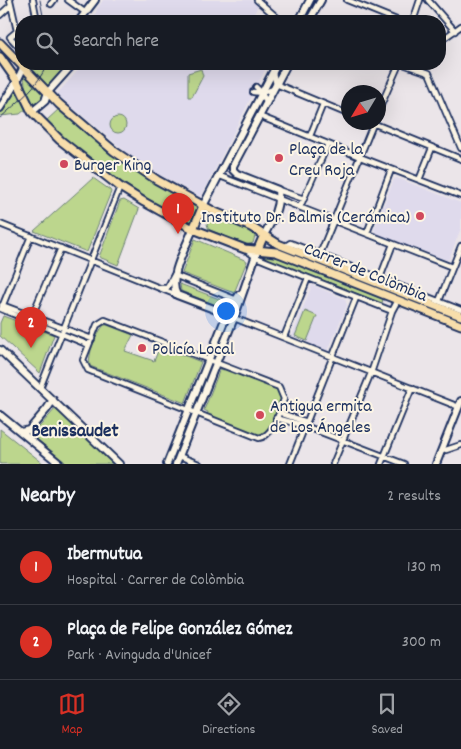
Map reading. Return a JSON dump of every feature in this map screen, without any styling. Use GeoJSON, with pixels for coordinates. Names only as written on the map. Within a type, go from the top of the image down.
{"type":"FeatureCollection","features":[{"type":"Feature","properties":{"kind":"main road","name":"Carrer de Colòmbia"},"geometry":{"type":"LineString","coordinates":[[0,43],[15,58]]}},
{"type":"Feature","properties":{"kind":"main road"},"geometry":{"type":"LineString","coordinates":[[1,61],[18,81],[32,112]]}},
{"type":"Feature","properties":{"kind":"main road","name":"Carrer de Colòmbia"},"geometry":{"type":"LineString","coordinates":[[29,70],[75,119],[114,151],[157,180],[204,206],[251,227],[284,247],[461,316]]}},
{"type":"Feature","properties":{"kind":"main road","name":"Carrer de Colòmbia"},"geometry":{"type":"LineString","coordinates":[[32,112],[60,140],[120,186],[144,202],[193,229],[257,253],[276,252],[461,325]]}},
{"type":"Feature","properties":{"kind":"main road"},"geometry":{"type":"LineString","coordinates":[[193,229],[204,206]]}},
{"type":"Feature","properties":{"kind":"main road"},"geometry":{"type":"LineString","coordinates":[[257,253],[264,235]]}},
{"type":"Feature","properties":{"kind":"street"},"geometry":{"type":"LineString","coordinates":[[33,0],[36,15]]}},
{"type":"Feature","properties":{"kind":"street"},"geometry":{"type":"LineString","coordinates":[[68,0],[86,13],[95,0]]}},
{"type":"Feature","properties":{"kind":"street"},"geometry":{"type":"LineString","coordinates":[[257,0],[274,15]]}},
{"type":"Feature","properties":{"kind":"street"},"geometry":{"type":"LineString","coordinates":[[302,15],[310,0]]}},
{"type":"Feature","properties":{"kind":"street"},"geometry":{"type":"LineString","coordinates":[[312,15],[321,0]]}},
{"type":"Feature","properties":{"kind":"street"},"geometry":{"type":"LineString","coordinates":[[347,0],[384,15]]}},
{"type":"Feature","properties":{"kind":"street"},"geometry":{"type":"LineString","coordinates":[[415,15],[420,0]]}},
{"type":"Feature","properties":{"kind":"street"},"geometry":{"type":"LineString","coordinates":[[428,0],[441,15]]}},
{"type":"Feature","properties":{"kind":"street"},"geometry":{"type":"LineString","coordinates":[[0,15],[10,3]]}},
{"type":"Feature","properties":{"kind":"street"},"geometry":{"type":"LineString","coordinates":[[10,3],[15,26]]}},
{"type":"Feature","properties":{"kind":"street"},"geometry":{"type":"LineString","coordinates":[[446,21],[455,31]]}},
{"type":"Feature","properties":{"kind":"street"},"geometry":{"type":"LineString","coordinates":[[446,37],[461,28]]}},
{"type":"Feature","properties":{"kind":"street"},"geometry":{"type":"LineString","coordinates":[[15,32],[10,37],[15,43]]}},
{"type":"Feature","properties":{"kind":"street"},"geometry":{"type":"LineString","coordinates":[[0,108],[18,81],[21,70]]}},
{"type":"Feature","properties":{"kind":"street"},"geometry":{"type":"LineString","coordinates":[[32,112],[45,101],[48,92],[68,70]]}},
{"type":"Feature","properties":{"kind":"street"},"geometry":{"type":"LineString","coordinates":[[204,206],[274,70]]}},
{"type":"Feature","properties":{"kind":"street"},"geometry":{"type":"LineString","coordinates":[[237,174],[233,170],[233,166],[283,70]]}},
{"type":"Feature","properties":{"kind":"street"},"geometry":{"type":"LineString","coordinates":[[386,94],[396,70]]}},
{"type":"Feature","properties":{"kind":"street"},"geometry":{"type":"LineString","coordinates":[[419,70],[429,74],[461,148]]}},
{"type":"Feature","properties":{"kind":"street"},"geometry":{"type":"LineString","coordinates":[[272,73],[274,86]]}},
{"type":"Feature","properties":{"kind":"street"},"geometry":{"type":"LineString","coordinates":[[262,93],[274,86]]}},
{"type":"Feature","properties":{"kind":"street"},"geometry":{"type":"LineString","coordinates":[[274,86],[341,111]]}},
{"type":"Feature","properties":{"kind":"street"},"geometry":{"type":"LineString","coordinates":[[255,89],[262,93],[266,102]]}},
{"type":"Feature","properties":{"kind":"street"},"geometry":{"type":"LineString","coordinates":[[310,136],[323,104]]}},
{"type":"Feature","properties":{"kind":"street"},"geometry":{"type":"LineString","coordinates":[[259,116],[391,170],[461,196]]}},
{"type":"Feature","properties":{"kind":"street"},"geometry":{"type":"LineString","coordinates":[[386,129],[461,159]]}},
{"type":"Feature","properties":{"kind":"street"},"geometry":{"type":"LineString","coordinates":[[320,254],[370,130]]}},
{"type":"Feature","properties":{"kind":"street"},"geometry":{"type":"LineString","coordinates":[[300,208],[328,144]]}},
{"type":"Feature","properties":{"kind":"street"},"geometry":{"type":"LineString","coordinates":[[419,180],[432,148]]}},
{"type":"Feature","properties":{"kind":"street"},"geometry":{"type":"LineString","coordinates":[[367,233],[391,170]]}},
{"type":"Feature","properties":{"kind":"street"},"geometry":{"type":"LineString","coordinates":[[220,176],[223,174],[237,174],[304,199]]}},
{"type":"Feature","properties":{"kind":"street"},"geometry":{"type":"LineString","coordinates":[[220,176],[452,267]]}},
{"type":"Feature","properties":{"kind":"street"},"geometry":{"type":"LineString","coordinates":[[40,388],[120,186]]}},
{"type":"Feature","properties":{"kind":"street"},"geometry":{"type":"LineString","coordinates":[[264,235],[279,200],[278,190]]}},
{"type":"Feature","properties":{"kind":"street"},"geometry":{"type":"LineString","coordinates":[[0,224],[227,314]]}},
{"type":"Feature","properties":{"kind":"street"},"geometry":{"type":"LineString","coordinates":[[160,288],[167,288],[193,229]]}},
{"type":"Feature","properties":{"kind":"street"},"geometry":{"type":"LineString","coordinates":[[30,236],[1,308],[92,339]]}},
{"type":"Feature","properties":{"kind":"street","name":"Carrer de Colòmbia"},"geometry":{"type":"LineString","coordinates":[[284,247],[290,243],[293,244],[461,310]]}},
{"type":"Feature","properties":{"kind":"street"},"geometry":{"type":"LineString","coordinates":[[380,278],[393,244]]}},
{"type":"Feature","properties":{"kind":"street"},"geometry":{"type":"LineString","coordinates":[[439,301],[461,246]]}},
{"type":"Feature","properties":{"kind":"street"},"geometry":{"type":"LineString","coordinates":[[31,319],[61,248]]}},
{"type":"Feature","properties":{"kind":"street"},"geometry":{"type":"LineString","coordinates":[[167,464],[188,410],[234,318],[257,253]]}},
{"type":"Feature","properties":{"kind":"street","name":"Carrer de Colòmbia"},"geometry":{"type":"LineString","coordinates":[[257,253],[308,278],[392,311]]}},
{"type":"Feature","properties":{"kind":"street"},"geometry":{"type":"LineString","coordinates":[[174,275],[177,295]]}},
{"type":"Feature","properties":{"kind":"street"},"geometry":{"type":"LineString","coordinates":[[174,275],[237,300]]}},
{"type":"Feature","properties":{"kind":"street"},"geometry":{"type":"LineString","coordinates":[[284,337],[308,278]]}},
{"type":"Feature","properties":{"kind":"street"},"geometry":{"type":"LineString","coordinates":[[176,464],[196,413],[227,314],[237,300],[244,282],[248,279]]}},
{"type":"Feature","properties":{"kind":"street"},"geometry":{"type":"LineString","coordinates":[[290,464],[356,298]]}},
{"type":"Feature","properties":{"kind":"street"},"geometry":{"type":"LineString","coordinates":[[333,464],[371,373],[392,311],[398,300]]}},
{"type":"Feature","properties":{"kind":"street"},"geometry":{"type":"LineString","coordinates":[[234,318],[371,373],[460,406]]}},
{"type":"Feature","properties":{"kind":"street"},"geometry":{"type":"LineString","coordinates":[[105,320],[212,361],[279,388],[284,400],[267,436],[259,438],[88,370],[83,360],[97,325],[100,321],[105,320]]}},
{"type":"Feature","properties":{"kind":"street"},"geometry":{"type":"LineString","coordinates":[[62,330],[89,345]]}},
{"type":"Feature","properties":{"kind":"street"},"geometry":{"type":"LineString","coordinates":[[0,350],[120,464]]}},
{"type":"Feature","properties":{"kind":"street"},"geometry":{"type":"LineString","coordinates":[[381,464],[412,388]]}},
{"type":"Feature","properties":{"kind":"street"},"geometry":{"type":"LineString","coordinates":[[22,432],[29,430],[47,409],[52,400]]}},
{"type":"Feature","properties":{"kind":"street"},"geometry":{"type":"LineString","coordinates":[[440,464],[460,406]]}},
{"type":"Feature","properties":{"kind":"street"},"geometry":{"type":"LineString","coordinates":[[436,464],[460,406]]}},
{"type":"Feature","properties":{"kind":"street"},"geometry":{"type":"LineString","coordinates":[[279,410],[283,414],[342,441],[404,464]]}},
{"type":"Feature","properties":{"kind":"street"},"geometry":{"type":"LineString","coordinates":[[0,415],[60,464]]}},
{"type":"Feature","properties":{"kind":"street"},"geometry":{"type":"LineString","coordinates":[[276,418],[306,424]]}},
{"type":"Feature","properties":{"kind":"street"},"geometry":{"type":"LineString","coordinates":[[446,450],[461,446]]}},
{"type":"Feature","properties":{"kind":"street"},"geometry":{"type":"LineString","coordinates":[[179,456],[200,464]]}},
{"type":"Feature","properties":{"kind":"shaded area"},"geometry":{"type":"Polygon","coordinates":[[[103,0],[251,0],[258,6],[253,15],[95,15],[103,0]]]}},
{"type":"Feature","properties":{"kind":"shaded area"},"geometry":{"type":"Polygon","coordinates":[[[78,70],[265,70],[201,197],[153,171],[126,152],[57,94],[78,70]]]}},
{"type":"Feature","properties":{"kind":"shaded area","name":"Instituto Dr. Balmis (Cerámica)"},"geometry":{"type":"Polygon","coordinates":[[[397,178],[461,203],[461,228],[449,259],[446,260],[376,233],[374,230],[394,179],[397,178]]]}},
{"type":"Feature","properties":{"kind":"shaded area"},"geometry":{"type":"Polygon","coordinates":[[[312,285],[345,299],[347,305],[328,351],[292,336],[312,285]]]}},
{"type":"Feature","properties":{"kind":"green space"},"geometry":{"type":"Polygon","coordinates":[[[30,70],[65,70],[49,87],[30,70]]]}},
{"type":"Feature","properties":{"kind":"green space"},"geometry":{"type":"Polygon","coordinates":[[[201,70],[203,76],[192,97],[188,97],[188,73],[201,70]]]}},
{"type":"Feature","properties":{"kind":"green space"},"geometry":{"type":"Polygon","coordinates":[[[26,76],[43,93],[44,97],[38,104],[32,104],[26,91],[24,77],[26,76]]]}},
{"type":"Feature","properties":{"kind":"green space"},"geometry":{"type":"Polygon","coordinates":[[[18,90],[26,109],[20,114],[0,116],[0,111],[15,91],[18,90]]]}},
{"type":"Feature","properties":{"kind":"green space"},"geometry":{"type":"Polygon","coordinates":[[[60,108],[79,126],[136,171],[198,207],[191,224],[115,177],[63,137],[46,121],[60,108]]]}},
{"type":"Feature","properties":{"kind":"green space"},"geometry":{"type":"Polygon","coordinates":[[[118,117],[124,119],[126,125],[124,131],[118,133],[112,131],[110,125],[112,119],[118,117]]]}},
{"type":"Feature","properties":{"kind":"green space"},"geometry":{"type":"Polygon","coordinates":[[[93,178],[111,192],[87,252],[34,231],[93,178]]]}},
{"type":"Feature","properties":{"kind":"green space"},"geometry":{"type":"Polygon","coordinates":[[[124,200],[139,209],[118,265],[99,257],[120,201],[124,200]]]}},
{"type":"Feature","properties":{"kind":"green space"},"geometry":{"type":"Polygon","coordinates":[[[215,216],[252,232],[255,236],[253,243],[247,245],[209,230],[207,224],[210,218],[215,216]]]}},
{"type":"Feature","properties":{"kind":"green space"},"geometry":{"type":"Polygon","coordinates":[[[195,239],[247,261],[234,293],[182,273],[195,239]]]}},
{"type":"Feature","properties":{"kind":"green space"},"geometry":{"type":"Polygon","coordinates":[[[264,255],[280,258],[383,299],[382,303],[263,258],[264,255]]]}},
{"type":"Feature","properties":{"kind":"green space"},"geometry":{"type":"Polygon","coordinates":[[[180,284],[227,302],[223,308],[181,291],[180,284]]]}},
{"type":"Feature","properties":{"kind":"green space"},"geometry":{"type":"Polygon","coordinates":[[[305,311],[317,316],[307,341],[295,336],[305,311]]]}},
{"type":"Feature","properties":{"kind":"green space"},"geometry":{"type":"Polygon","coordinates":[[[3,316],[54,335],[40,373],[0,336],[0,323],[3,316]]]}},
{"type":"Feature","properties":{"kind":"green space"},"geometry":{"type":"Polygon","coordinates":[[[104,325],[133,335],[125,351],[154,361],[160,346],[201,362],[185,403],[90,366],[89,361],[93,345],[104,325]]]}},
{"type":"Feature","properties":{"kind":"green space"},"geometry":{"type":"Polygon","coordinates":[[[225,368],[279,390],[282,397],[281,402],[269,431],[264,435],[259,435],[207,415],[208,412],[204,410],[220,369],[224,370],[225,368]]]}},
{"type":"Feature","properties":{"kind":"green space"},"geometry":{"type":"Polygon","coordinates":[[[56,408],[114,464],[67,464],[32,435],[56,408]]]}},
{"type":"Feature","properties":{"kind":"green space"},"geometry":{"type":"Polygon","coordinates":[[[0,429],[44,464],[0,464],[0,429]]]}},
{"type":"Feature","properties":{"kind":"tram line"},"geometry":{"type":"LineString","coordinates":[[40,0],[43,15]]}},
{"type":"Feature","properties":{"kind":"tram line"},"geometry":{"type":"LineString","coordinates":[[0,118],[33,87],[44,70]]}},
{"type":"Feature","properties":{"kind":"place","name":"Plaça de la Creu Roja"},"geometry":{"type":"Point","coordinates":[279,158]}},
{"type":"Feature","properties":{"kind":"place","name":"Burger King"},"geometry":{"type":"Point","coordinates":[64,164]}},
{"type":"Feature","properties":{"kind":"place","name":"Instituto Dr. Balmis (Cerámica)"},"geometry":{"type":"Point","coordinates":[420,216]}},
{"type":"Feature","properties":{"kind":"place","name":"Ibermutua"},"geometry":{"type":"Point","coordinates":[178,234]}},
{"type":"Feature","properties":{"kind":"place","name":"Plaça de Felipe González Gómez"},"geometry":{"type":"Point","coordinates":[31,348]}},
{"type":"Feature","properties":{"kind":"place","name":"Policía Local"},"geometry":{"type":"Point","coordinates":[142,348]}},
{"type":"Feature","properties":{"kind":"place","name":"Antigua ermita de Los Ángeles"},"geometry":{"type":"Point","coordinates":[260,415]}},
{"type":"Feature","properties":{"kind":"district","name":"Benissaudet"},"geometry":{"type":"Point","coordinates":[75,429]}}]}
